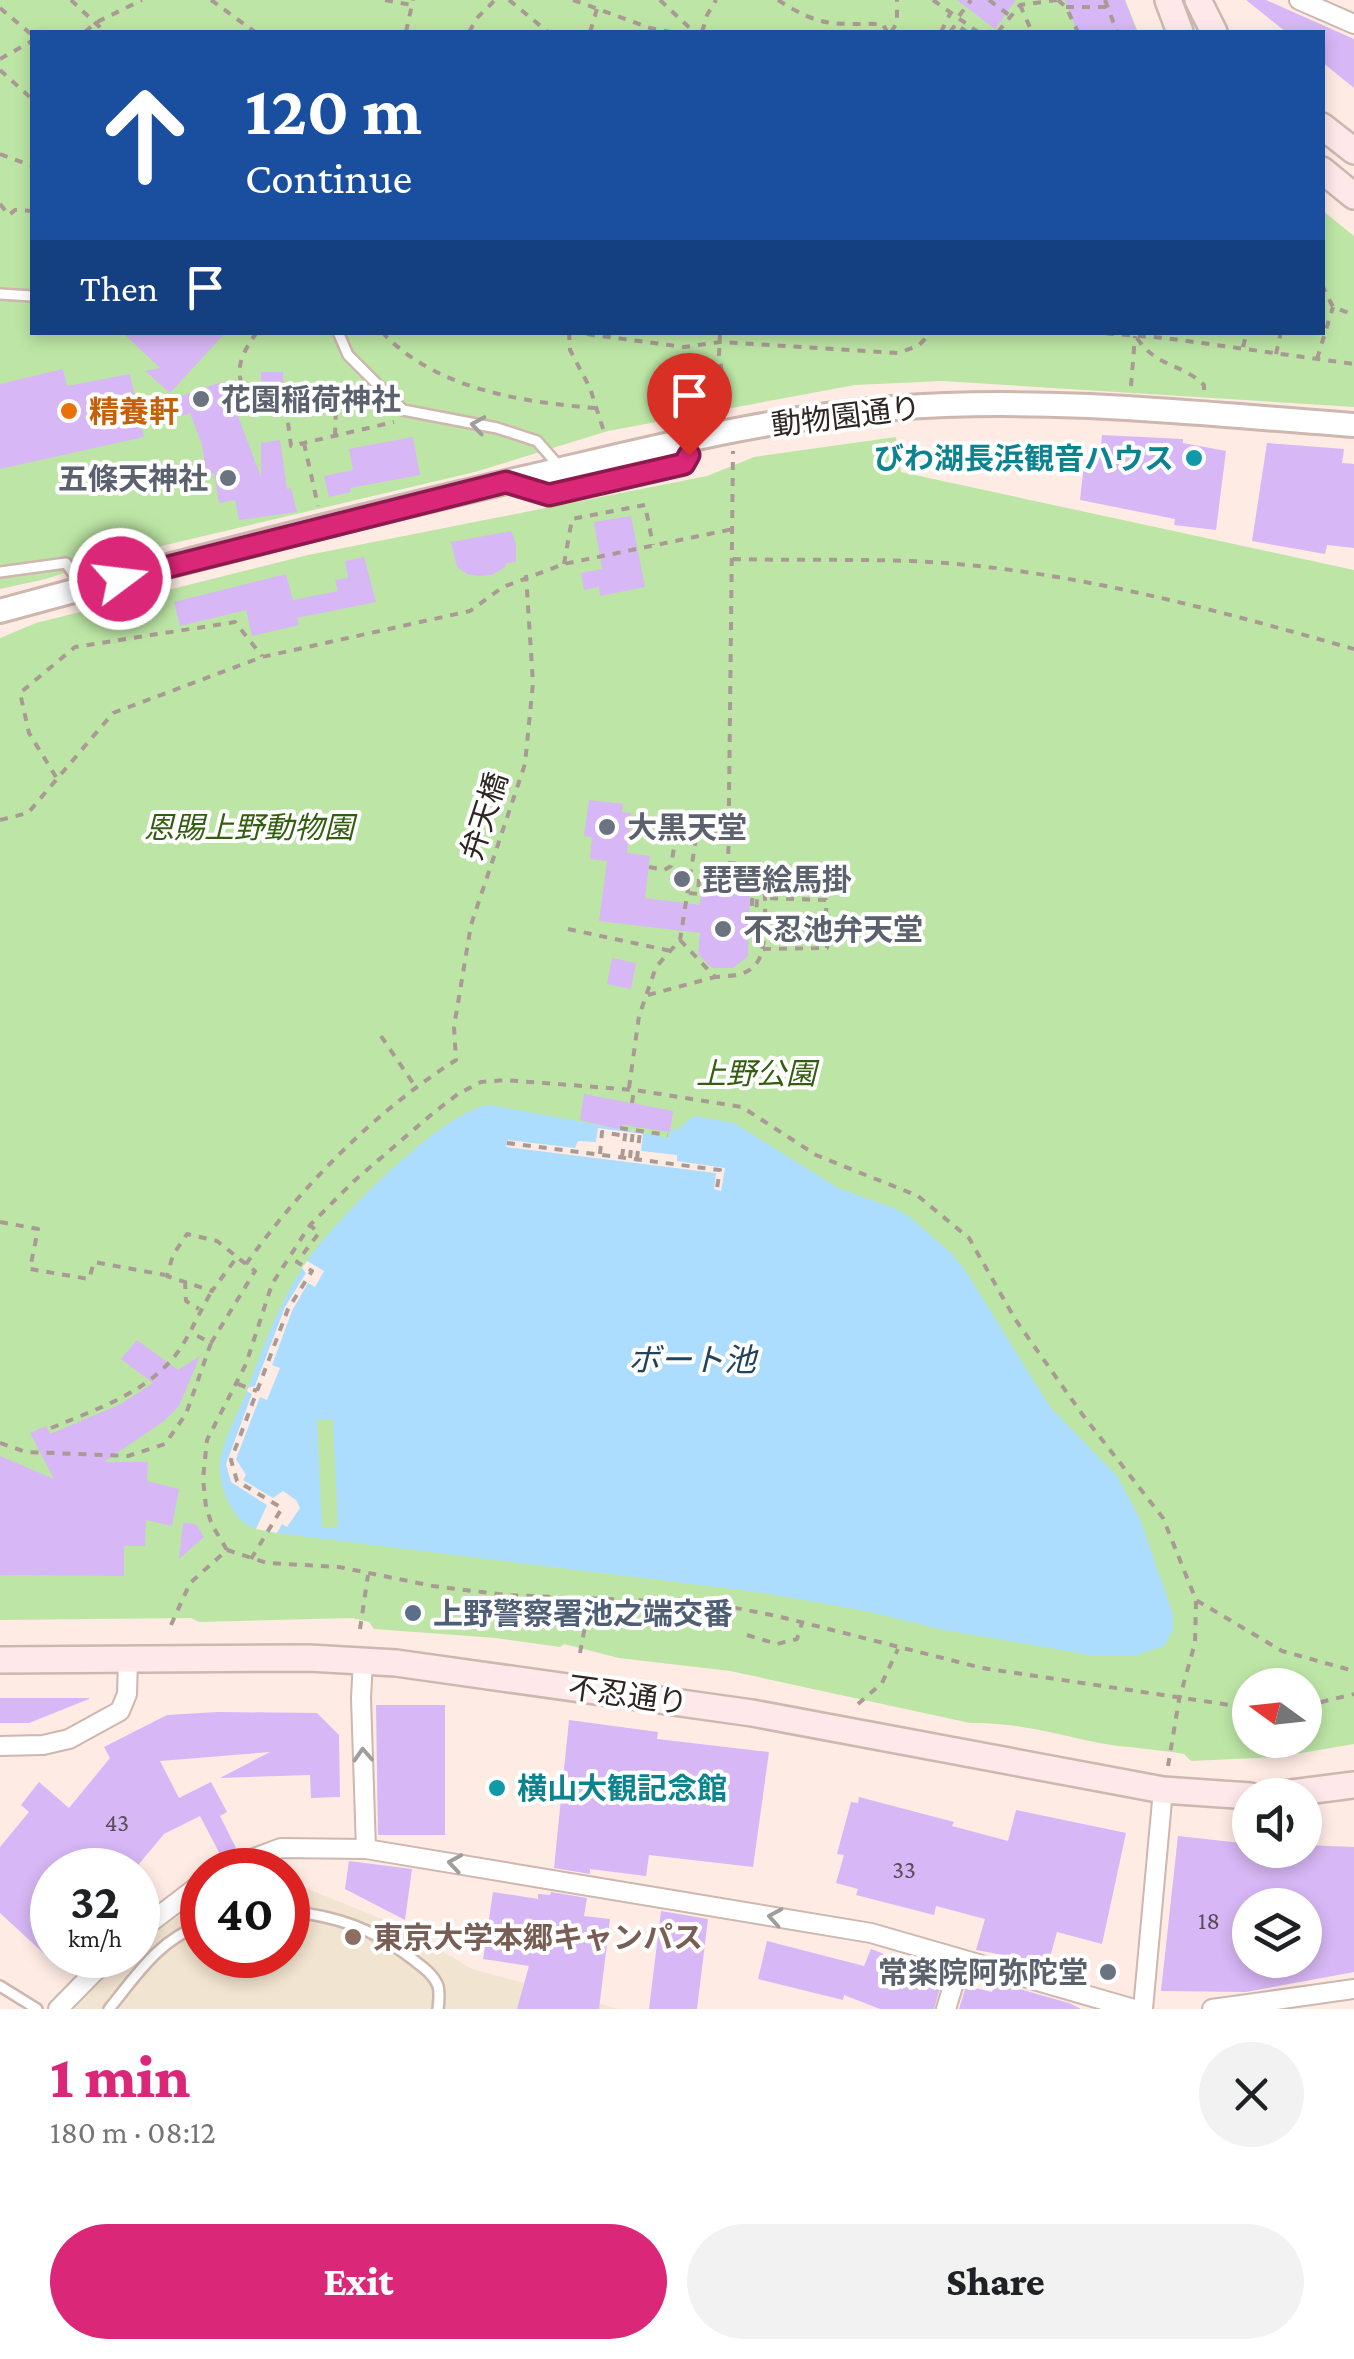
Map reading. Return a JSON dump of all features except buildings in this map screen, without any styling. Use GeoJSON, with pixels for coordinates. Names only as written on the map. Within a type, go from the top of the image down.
{"type":"FeatureCollection","features":[{"type":"Feature","properties":{"kind":"main road"},"geometry":{"type":"LineString","coordinates":[[1168,0],[1179,30]]}},
{"type":"Feature","properties":{"kind":"main road"},"geometry":{"type":"LineString","coordinates":[[1198,0],[1213,30]]}},
{"type":"Feature","properties":{"kind":"main road"},"geometry":{"type":"LineString","coordinates":[[1325,128],[1354,151]]}},
{"type":"Feature","properties":{"kind":"main road"},"geometry":{"type":"LineString","coordinates":[[1325,172],[1354,196]]}},
{"type":"Feature","properties":{"kind":"main road","name":"不忍通り"},"geometry":{"type":"LineString","coordinates":[[0,1660],[364,1660],[736,1710],[1164,1790],[1232,1795]]}},
{"type":"Feature","properties":{"kind":"main road"},"geometry":{"type":"LineString","coordinates":[[1322,1789],[1354,1785]]}},
{"type":"Feature","properties":{"kind":"street"},"geometry":{"type":"LineString","coordinates":[[1299,0],[1354,24]]}},
{"type":"Feature","properties":{"kind":"street","name":"動物園通り"},"geometry":{"type":"LineString","coordinates":[[0,611],[340,521],[560,469],[833,414],[976,403],[1354,425]]}},
{"type":"Feature","properties":{"kind":"street"},"geometry":{"type":"LineString","coordinates":[[0,1746],[44,1745],[69,1738],[120,1711],[128,1694],[128,1660]]}},
{"type":"Feature","properties":{"kind":"street"},"geometry":{"type":"LineString","coordinates":[[364,1660],[361,1698],[366,1849]]}},
{"type":"Feature","properties":{"kind":"street"},"geometry":{"type":"LineString","coordinates":[[1143,2009],[1164,1790]]}},
{"type":"Feature","properties":{"kind":"street"},"geometry":{"type":"LineString","coordinates":[[310,1848],[366,1849],[871,1934],[1134,2009]]}},
{"type":"Feature","properties":{"kind":"street"},"geometry":{"type":"LineString","coordinates":[[160,1915],[180,1899]]}},
{"type":"Feature","properties":{"kind":"street"},"geometry":{"type":"LineString","coordinates":[[946,2009],[961,1960]]}},
{"type":"Feature","properties":{"kind":"street"},"geometry":{"type":"LineString","coordinates":[[58,2009],[88,1978]]}},
{"type":"Feature","properties":{"kind":"street"},"geometry":{"type":"LineString","coordinates":[[1212,2009],[1354,1989]]}},
{"type":"Feature","properties":{"kind":"lane"},"geometry":{"type":"LineString","coordinates":[[0,294],[30,296]]}},
{"type":"Feature","properties":{"kind":"lane"},"geometry":{"type":"LineString","coordinates":[[339,335],[348,355],[403,410],[497,428],[537,441],[560,469]]}},
{"type":"Feature","properties":{"kind":"lane"},"geometry":{"type":"LineString","coordinates":[[506,482],[549,495],[684,464],[696,440]]}},
{"type":"Feature","properties":{"kind":"lane"},"geometry":{"type":"LineString","coordinates":[[0,572],[66,563],[82,588]]}},
{"type":"Feature","properties":{"kind":"lane"},"geometry":{"type":"LineString","coordinates":[[310,1915],[370,1930],[398,1948],[431,1974],[440,1989],[439,2009]]}},
{"type":"Feature","properties":{"kind":"lane"},"geometry":{"type":"LineString","coordinates":[[109,2009],[155,1952],[180,1935]]}},
{"type":"Feature","properties":{"kind":"lane"},"geometry":{"type":"LineString","coordinates":[[0,1986],[37,2009]]}},
{"type":"Feature","properties":{"kind":"path"},"geometry":{"type":"LineString","coordinates":[[71,0],[104,30]]}},
{"type":"Feature","properties":{"kind":"path"},"geometry":{"type":"LineString","coordinates":[[87,30],[142,0]]}},
{"type":"Feature","properties":{"kind":"path"},"geometry":{"type":"LineString","coordinates":[[211,0],[252,30]]}},
{"type":"Feature","properties":{"kind":"path"},"geometry":{"type":"LineString","coordinates":[[385,0],[413,3],[406,30]]}},
{"type":"Feature","properties":{"kind":"path"},"geometry":{"type":"LineString","coordinates":[[470,30],[495,0]]}},
{"type":"Feature","properties":{"kind":"path"},"geometry":{"type":"LineString","coordinates":[[510,0],[546,30]]}},
{"type":"Feature","properties":{"kind":"path"},"geometry":{"type":"LineString","coordinates":[[574,0],[665,30]]}},
{"type":"Feature","properties":{"kind":"path"},"geometry":{"type":"LineString","coordinates":[[660,0],[692,30]]}},
{"type":"Feature","properties":{"kind":"path"},"geometry":{"type":"LineString","coordinates":[[703,30],[716,0]]}},
{"type":"Feature","properties":{"kind":"path"},"geometry":{"type":"LineString","coordinates":[[778,0],[809,20],[840,25],[883,24],[888,30]]}},
{"type":"Feature","properties":{"kind":"path"},"geometry":{"type":"LineString","coordinates":[[891,30],[897,23],[897,0]]}},
{"type":"Feature","properties":{"kind":"path"},"geometry":{"type":"LineString","coordinates":[[934,0],[975,30]]}},
{"type":"Feature","properties":{"kind":"path"},"geometry":{"type":"LineString","coordinates":[[957,18],[971,0]]}},
{"type":"Feature","properties":{"kind":"path"},"geometry":{"type":"LineString","coordinates":[[989,0],[1011,16]]}},
{"type":"Feature","properties":{"kind":"path"},"geometry":{"type":"LineString","coordinates":[[1000,30],[1020,5],[1058,0],[1066,7],[1077,30]]}},
{"type":"Feature","properties":{"kind":"path"},"geometry":{"type":"LineString","coordinates":[[1106,0],[1116,30]]}},
{"type":"Feature","properties":{"kind":"path"},"geometry":{"type":"LineString","coordinates":[[1020,5],[1031,30]]}},
{"type":"Feature","properties":{"kind":"path"},"geometry":{"type":"LineString","coordinates":[[1066,7],[1108,7]]}},
{"type":"Feature","properties":{"kind":"path"},"geometry":{"type":"LineString","coordinates":[[0,8],[30,36]]}},
{"type":"Feature","properties":{"kind":"path"},"geometry":{"type":"LineString","coordinates":[[591,30],[597,9]]}},
{"type":"Feature","properties":{"kind":"path"},"geometry":{"type":"LineString","coordinates":[[942,30],[950,13]]}},
{"type":"Feature","properties":{"kind":"path"},"geometry":{"type":"LineString","coordinates":[[0,59],[30,39]]}},
{"type":"Feature","properties":{"kind":"path"},"geometry":{"type":"LineString","coordinates":[[0,70],[30,96]]}},
{"type":"Feature","properties":{"kind":"path"},"geometry":{"type":"LineString","coordinates":[[0,154],[30,165]]}},
{"type":"Feature","properties":{"kind":"path"},"geometry":{"type":"LineString","coordinates":[[0,204],[9,215],[14,210],[30,211]]}},
{"type":"Feature","properties":{"kind":"path"},"geometry":{"type":"LineString","coordinates":[[1325,291],[1333,307],[1354,315]]}},
{"type":"Feature","properties":{"kind":"path"},"geometry":{"type":"LineString","coordinates":[[1325,333],[1333,307]]}},
{"type":"Feature","properties":{"kind":"path"},"geometry":{"type":"LineString","coordinates":[[255,335],[240,357],[237,372],[250,412],[286,407],[336,408],[335,435]]}},
{"type":"Feature","properties":{"kind":"path"},"geometry":{"type":"LineString","coordinates":[[386,335],[414,359],[457,382],[600,410],[606,440]]}},
{"type":"Feature","properties":{"kind":"path"},"geometry":{"type":"LineString","coordinates":[[569,335],[570,350],[590,388],[595,408]]}},
{"type":"Feature","properties":{"kind":"path"},"geometry":{"type":"LineString","coordinates":[[592,335],[684,347],[720,342],[898,354],[918,346],[929,335]]}},
{"type":"Feature","properties":{"kind":"path"},"geometry":{"type":"LineString","coordinates":[[720,335],[731,432],[733,529],[728,883]]}},
{"type":"Feature","properties":{"kind":"path"},"geometry":{"type":"LineString","coordinates":[[1124,335],[1165,335],[1354,364]]}},
{"type":"Feature","properties":{"kind":"path"},"geometry":{"type":"LineString","coordinates":[[1242,349],[1245,335]]}},
{"type":"Feature","properties":{"kind":"path"},"geometry":{"type":"LineString","coordinates":[[1276,354],[1281,335]]}},
{"type":"Feature","properties":{"kind":"path"},"geometry":{"type":"LineString","coordinates":[[1317,359],[1324,335]]}},
{"type":"Feature","properties":{"kind":"path"},"geometry":{"type":"LineString","coordinates":[[1130,396],[1135,336]]}},
{"type":"Feature","properties":{"kind":"path"},"geometry":{"type":"LineString","coordinates":[[1135,336],[1149,356],[1183,370],[1204,385],[1204,401]]}},
{"type":"Feature","properties":{"kind":"path"},"geometry":{"type":"LineString","coordinates":[[286,407],[291,446],[375,426]]}},
{"type":"Feature","properties":{"kind":"path"},"geometry":{"type":"LineString","coordinates":[[304,443],[319,510]]}},
{"type":"Feature","properties":{"kind":"path"},"geometry":{"type":"LineString","coordinates":[[564,564],[572,519],[645,505],[653,546]]}},
{"type":"Feature","properties":{"kind":"path"},"geometry":{"type":"LineString","coordinates":[[0,820],[28,813],[113,713],[262,657],[470,610],[526,575],[733,529]]}},
{"type":"Feature","properties":{"kind":"path"},"geometry":{"type":"LineString","coordinates":[[733,559],[945,563],[1113,587],[1354,649]]}},
{"type":"Feature","properties":{"kind":"path","name":"弁天橋"},"geometry":{"type":"LineString","coordinates":[[415,1086],[456,1060],[454,1028],[472,925],[525,764],[533,683],[526,575]]}},
{"type":"Feature","properties":{"kind":"path"},"geometry":{"type":"LineString","coordinates":[[56,777],[29,733],[20,692],[75,647],[235,622],[262,657]]}},
{"type":"Feature","properties":{"kind":"path"},"geometry":{"type":"LineString","coordinates":[[630,823],[728,835]]}},
{"type":"Feature","properties":{"kind":"path"},"geometry":{"type":"LineString","coordinates":[[649,867],[669,869],[678,829]]}},
{"type":"Feature","properties":{"kind":"path"},"geometry":{"type":"LineString","coordinates":[[632,1103],[633,1055],[640,1016],[656,967],[680,940],[697,832]]}},
{"type":"Feature","properties":{"kind":"path"},"geometry":{"type":"LineString","coordinates":[[646,996],[715,977],[738,976],[758,964],[762,949],[764,864],[728,863]]}},
{"type":"Feature","properties":{"kind":"path"},"geometry":{"type":"LineString","coordinates":[[689,893],[698,894],[699,878],[728,883],[752,880],[751,924],[756,924],[758,864]]}},
{"type":"Feature","properties":{"kind":"path"},"geometry":{"type":"LineString","coordinates":[[762,949],[827,948],[826,900],[764,898]]}},
{"type":"Feature","properties":{"kind":"path"},"geometry":{"type":"LineString","coordinates":[[568,929],[670,950]]}},
{"type":"Feature","properties":{"kind":"path"},"geometry":{"type":"LineString","coordinates":[[680,940],[715,977]]}},
{"type":"Feature","properties":{"kind":"path"},"geometry":{"type":"LineString","coordinates":[[246,1264],[279,1218],[310,1185],[415,1086],[381,1036]]}},
{"type":"Feature","properties":{"kind":"path"},"geometry":{"type":"LineString","coordinates":[[1164,1790],[1179,1700],[1196,1643],[1196,1600],[1164,1518],[1014,1320],[969,1238],[918,1196],[816,1155],[742,1107],[644,1091],[505,1080],[481,1082],[432,1114],[354,1181],[310,1225],[272,1284],[237,1384],[207,1440],[206,1507],[226,1550],[252,1559],[339,1567],[506,1596],[710,1603],[1040,1679],[1179,1700],[1232,1706]]}},
{"type":"Feature","properties":{"kind":"path"},"geometry":{"type":"LineString","coordinates":[[643,1104],[644,1091]]}},
{"type":"Feature","properties":{"kind":"path"},"geometry":{"type":"LineString","coordinates":[[622,1158],[631,1129]]}},
{"type":"Feature","properties":{"kind":"path"},"geometry":{"type":"LineString","coordinates":[[630,1158],[631,1129]]}},
{"type":"Feature","properties":{"kind":"path"},"geometry":{"type":"LineString","coordinates":[[631,1129],[637,1159]]}},
{"type":"Feature","properties":{"kind":"path"},"geometry":{"type":"LineString","coordinates":[[600,1154],[602,1132],[631,1129],[668,1135]]}},
{"type":"Feature","properties":{"kind":"path"},"geometry":{"type":"LineString","coordinates":[[507,1144],[720,1170],[717,1188]]}},
{"type":"Feature","properties":{"kind":"path"},"geometry":{"type":"LineString","coordinates":[[0,1222],[38,1229],[30,1268],[89,1279],[94,1262],[167,1276],[212,1291]]}},
{"type":"Feature","properties":{"kind":"path"},"geometry":{"type":"LineString","coordinates":[[252,1559],[282,1508],[237,1481],[231,1460],[288,1310],[312,1270],[297,1262],[319,1233],[310,1225]]}},
{"type":"Feature","properties":{"kind":"path"},"geometry":{"type":"LineString","coordinates":[[0,1443],[26,1452],[128,1456],[165,1444],[186,1414],[211,1343],[255,1271],[218,1241],[187,1234],[173,1255],[167,1276]]}},
{"type":"Feature","properties":{"kind":"path"},"geometry":{"type":"LineString","coordinates":[[51,1428],[127,1396],[166,1367],[237,1257]]}},
{"type":"Feature","properties":{"kind":"path"},"geometry":{"type":"LineString","coordinates":[[185,1281],[186,1300],[201,1310]]}},
{"type":"Feature","properties":{"kind":"path"},"geometry":{"type":"LineString","coordinates":[[190,1332],[211,1343]]}},
{"type":"Feature","properties":{"kind":"path"},"geometry":{"type":"LineString","coordinates":[[237,1384],[257,1391]]}},
{"type":"Feature","properties":{"kind":"path"},"geometry":{"type":"LineString","coordinates":[[170,1625],[190,1583],[226,1550]]}},
{"type":"Feature","properties":{"kind":"path"},"geometry":{"type":"LineString","coordinates":[[360,1629],[369,1573]]}},
{"type":"Feature","properties":{"kind":"path"},"geometry":{"type":"LineString","coordinates":[[580,1654],[590,1600]]}},
{"type":"Feature","properties":{"kind":"path"},"geometry":{"type":"LineString","coordinates":[[1196,1600],[1282,1651],[1354,1670]]}},
{"type":"Feature","properties":{"kind":"path"},"geometry":{"type":"LineString","coordinates":[[747,1635],[784,1644],[797,1639],[802,1623]]}},
{"type":"Feature","properties":{"kind":"path"},"geometry":{"type":"LineString","coordinates":[[858,1704],[882,1683],[898,1649]]}},
{"type":"Feature","properties":{"kind":"path"},"geometry":{"type":"LineString","coordinates":[[1322,1702],[1354,1694]]}},
{"type":"Feature","properties":{"kind":"shaded area","name":"東京大学本郷キャンパス"},"geometry":{"type":"Polygon","coordinates":[[[310,1890],[402,1927],[472,1969],[619,2009],[74,2009],[104,1978],[160,1978],[160,1930],[180,1914],[180,1978],[310,1978],[310,1890]]]}},
{"type":"Feature","properties":{"kind":"green space"},"geometry":{"type":"Polygon","coordinates":[[[0,0],[1125,0],[1137,30],[30,30],[30,335],[1325,335],[1325,213],[1354,236],[1354,407],[942,381],[855,385],[608,431],[475,472],[106,559],[0,589],[0,0]]]}},
{"type":"Feature","properties":{"kind":"green space","name":"上野公園"},"geometry":{"type":"Polygon","coordinates":[[[896,437],[901,472],[1354,570],[1354,1744],[1322,1749],[1322,1668],[1232,1668],[1232,1758],[1256,1758],[1191,1761],[1184,1754],[1019,1727],[970,1723],[730,1671],[619,1658],[564,1644],[560,1647],[374,1629],[369,1622],[352,1618],[199,1622],[191,1618],[0,1620],[0,638],[36,623],[308,555],[707,476],[754,457],[896,437]]]}},
{"type":"Feature","properties":{"kind":"water","name":"ボート池"},"geometry":{"type":"Polygon","coordinates":[[[490,1105],[669,1138],[671,1129],[678,1129],[694,1116],[734,1123],[838,1188],[911,1218],[965,1270],[1050,1407],[1117,1476],[1140,1519],[1173,1614],[1173,1630],[1164,1646],[1137,1655],[1090,1655],[757,1592],[276,1533],[247,1525],[234,1512],[225,1494],[221,1457],[287,1295],[316,1249],[361,1199],[417,1147],[470,1111],[490,1105]],[[317,1420],[322,1528],[338,1528],[333,1420],[317,1420]]]}},
{"type":"Feature","properties":{"kind":"pier"},"geometry":{"type":"Polygon","coordinates":[[[598,1128],[643,1134],[641,1151],[677,1155],[677,1161],[725,1168],[721,1191],[714,1189],[716,1173],[506,1147],[508,1140],[575,1148],[578,1141],[596,1142],[598,1128]]]}},
{"type":"Feature","properties":{"kind":"pier"},"geometry":{"type":"Polygon","coordinates":[[[307,1261],[324,1271],[315,1287],[308,1283],[292,1311],[272,1365],[280,1368],[267,1400],[260,1397],[236,1459],[246,1475],[243,1480],[273,1498],[283,1491],[296,1500],[300,1508],[287,1527],[282,1524],[277,1533],[256,1529],[267,1505],[231,1482],[226,1464],[252,1394],[248,1388],[255,1386],[285,1307],[306,1273],[302,1268],[307,1261]]]}},
{"type":"Feature","properties":{"kind":"place","name":"花園稲荷神社"},"geometry":{"type":"Point","coordinates":[201,399]}},
{"type":"Feature","properties":{"kind":"place","name":"精養軒"},"geometry":{"type":"Point","coordinates":[69,411]}},
{"type":"Feature","properties":{"kind":"place","name":"びわ湖長浜観音ハウス"},"geometry":{"type":"Point","coordinates":[1194,458]}},
{"type":"Feature","properties":{"kind":"place","name":"五條天神社"},"geometry":{"type":"Point","coordinates":[228,478]}},
{"type":"Feature","properties":{"kind":"place","name":"大黒天堂"},"geometry":{"type":"Point","coordinates":[607,827]}},
{"type":"Feature","properties":{"kind":"place","name":"琵琶絵馬掛"},"geometry":{"type":"Point","coordinates":[682,879]}},
{"type":"Feature","properties":{"kind":"place","name":"不忍池弁天堂"},"geometry":{"type":"Point","coordinates":[723,929]}},
{"type":"Feature","properties":{"kind":"place","name":"上野警察署池之端交番"},"geometry":{"type":"Point","coordinates":[413,1613]}},
{"type":"Feature","properties":{"kind":"place","name":"横山大観記念館"},"geometry":{"type":"Point","coordinates":[497,1788]}},
{"type":"Feature","properties":{"kind":"place","name":"東京大学本郷キャンパス"},"geometry":{"type":"Point","coordinates":[353,1937]}},
{"type":"Feature","properties":{"kind":"place","name":"常楽院阿弥陀堂"},"geometry":{"type":"Point","coordinates":[1108,1972]}},
{"type":"Feature","properties":{"kind":"route"},"geometry":{"type":"LineString","coordinates":[[120,579],[506,482],[549,495],[684,464],[689,455]]}},
{"type":"Feature","properties":{"kind":"park label","name":"恩賜上野動物園"},"geometry":{"type":"Point","coordinates":[249,827]}}]}
